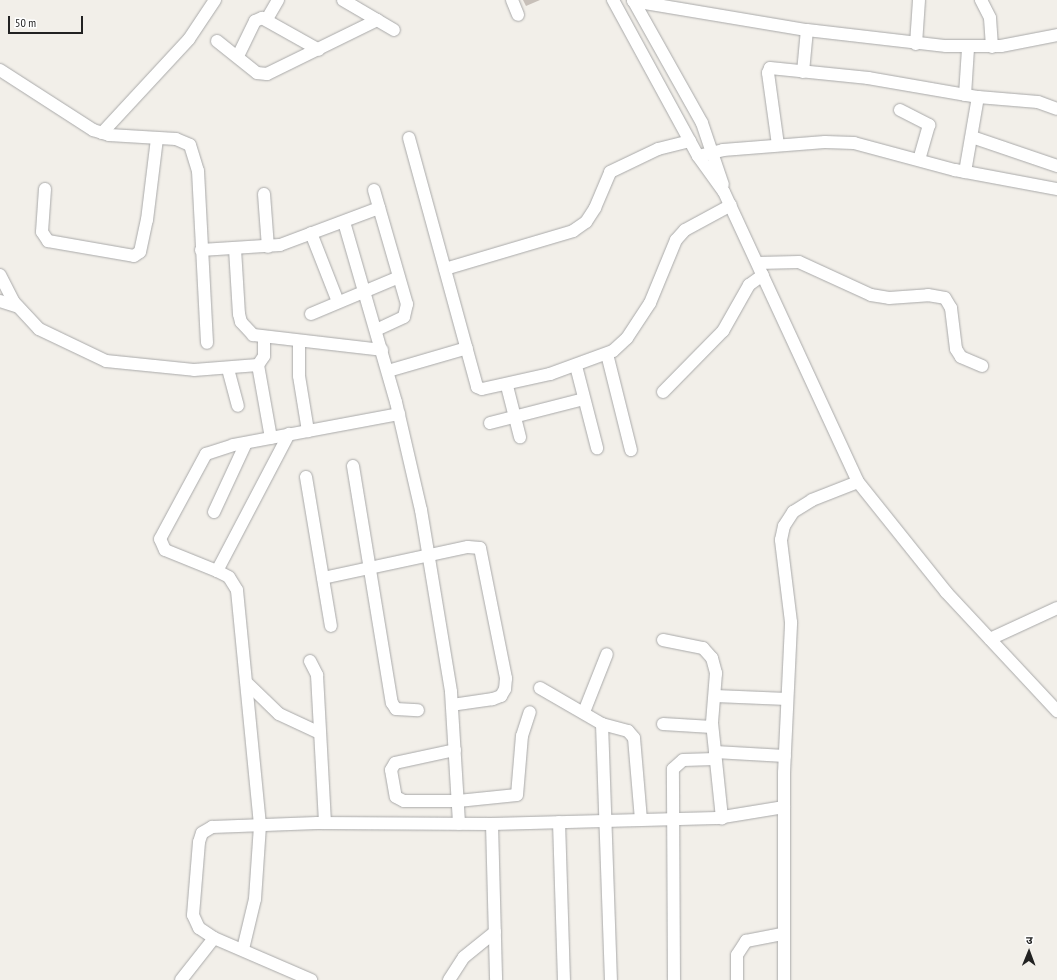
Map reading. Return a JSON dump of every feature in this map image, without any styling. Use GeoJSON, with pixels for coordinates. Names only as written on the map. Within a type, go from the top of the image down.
{"type":"FeatureCollection","features":[{"type":"Feature","properties":{"kind":"street"},"geometry":{"type":"LineString","coordinates":[[102,133],[189,39],[215,0]]}},
{"type":"Feature","properties":{"kind":"street"},"geometry":{"type":"LineString","coordinates":[[267,19],[278,0]]}},
{"type":"Feature","properties":{"kind":"street"},"geometry":{"type":"LineString","coordinates":[[512,0],[518,15]]}},
{"type":"Feature","properties":{"kind":"street"},"geometry":{"type":"LineString","coordinates":[[613,0],[698,156],[724,192],[731,205],[858,482],[946,592],[1057,711]]}},
{"type":"Feature","properties":{"kind":"street"},"geometry":{"type":"LineString","coordinates":[[633,0],[807,30],[916,44],[968,48],[992,47],[1057,35]]}},
{"type":"Feature","properties":{"kind":"street"},"geometry":{"type":"LineString","coordinates":[[633,0],[713,151],[724,192]]}},
{"type":"Feature","properties":{"kind":"street"},"geometry":{"type":"LineString","coordinates":[[916,44],[919,0]]}},
{"type":"Feature","properties":{"kind":"street"},"geometry":{"type":"LineString","coordinates":[[981,0],[990,18],[992,47]]}},
{"type":"Feature","properties":{"kind":"street"},"geometry":{"type":"LineString","coordinates":[[348,1],[394,30]]}},
{"type":"Feature","properties":{"kind":"street"},"geometry":{"type":"LineString","coordinates":[[238,56],[256,21],[267,19],[319,50]]}},
{"type":"Feature","properties":{"kind":"street"},"geometry":{"type":"LineString","coordinates":[[217,41],[238,56],[257,73],[267,74],[319,50],[377,20]]}},
{"type":"Feature","properties":{"kind":"street"},"geometry":{"type":"LineString","coordinates":[[803,72],[807,30]]}},
{"type":"Feature","properties":{"kind":"street"},"geometry":{"type":"LineString","coordinates":[[965,95],[968,48]]}},
{"type":"Feature","properties":{"kind":"street"},"geometry":{"type":"LineString","coordinates":[[0,70],[80,124],[102,133],[185,141],[196,160],[207,343]]}},
{"type":"Feature","properties":{"kind":"street"},"geometry":{"type":"LineString","coordinates":[[778,145],[768,71],[803,72],[881,80],[978,97],[1038,102],[1057,109]]}},
{"type":"Feature","properties":{"kind":"street"},"geometry":{"type":"LineString","coordinates":[[965,172],[978,97]]}},
{"type":"Feature","properties":{"kind":"street"},"geometry":{"type":"LineString","coordinates":[[900,110],[929,125],[919,160]]}},
{"type":"Feature","properties":{"kind":"street"},"geometry":{"type":"LineString","coordinates":[[972,137],[1057,166]]}},
{"type":"Feature","properties":{"kind":"street"},"geometry":{"type":"LineString","coordinates":[[409,138],[468,348],[477,387],[488,390],[576,366],[607,354],[627,338],[650,304],[676,240],[685,230],[731,205]]}},
{"type":"Feature","properties":{"kind":"street"},"geometry":{"type":"LineString","coordinates":[[45,189],[42,232],[48,241],[134,256],[140,252],[147,220],[157,139]]}},
{"type":"Feature","properties":{"kind":"street"},"geometry":{"type":"LineString","coordinates":[[445,269],[573,231],[586,222],[595,208],[610,172],[658,149],[690,141]]}},
{"type":"Feature","properties":{"kind":"street"},"geometry":{"type":"LineString","coordinates":[[698,156],[713,151],[778,145],[854,143],[965,172],[1057,189]]}},
{"type":"Feature","properties":{"kind":"street"},"geometry":{"type":"LineString","coordinates":[[374,190],[399,277],[407,312],[404,317],[376,330]]}},
{"type":"Feature","properties":{"kind":"street"},"geometry":{"type":"LineString","coordinates":[[264,194],[268,247]]}},
{"type":"Feature","properties":{"kind":"street"},"geometry":{"type":"LineString","coordinates":[[202,250],[268,247],[344,222],[379,208]]}},
{"type":"Feature","properties":{"kind":"street"},"geometry":{"type":"LineString","coordinates":[[344,222],[388,370],[399,414],[428,555],[452,705],[459,824]]}},
{"type":"Feature","properties":{"kind":"street"},"geometry":{"type":"LineString","coordinates":[[311,233],[338,302]]}},
{"type":"Feature","properties":{"kind":"street"},"geometry":{"type":"LineString","coordinates":[[235,249],[241,322],[253,335],[264,338],[382,350]]}},
{"type":"Feature","properties":{"kind":"street"},"geometry":{"type":"LineString","coordinates":[[758,263],[799,262],[883,297],[945,298],[951,308],[956,349],[961,357],[982,366]]}},
{"type":"Feature","properties":{"kind":"street"},"geometry":{"type":"LineString","coordinates":[[0,275],[18,307],[53,338],[93,358],[168,369],[228,369],[258,365]]}},
{"type":"Feature","properties":{"kind":"street"},"geometry":{"type":"LineString","coordinates":[[663,392],[723,331],[733,318],[744,292],[763,275]]}},
{"type":"Feature","properties":{"kind":"street"},"geometry":{"type":"LineString","coordinates":[[311,314],[399,277]]}},
{"type":"Feature","properties":{"kind":"street"},"geometry":{"type":"LineString","coordinates":[[0,302],[18,307]]}},
{"type":"Feature","properties":{"kind":"street"},"geometry":{"type":"LineString","coordinates":[[264,338],[264,356],[258,365],[271,438]]}},
{"type":"Feature","properties":{"kind":"street"},"geometry":{"type":"LineString","coordinates":[[299,341],[299,376],[308,431]]}},
{"type":"Feature","properties":{"kind":"street"},"geometry":{"type":"LineString","coordinates":[[388,370],[468,348]]}},
{"type":"Feature","properties":{"kind":"street"},"geometry":{"type":"LineString","coordinates":[[607,354],[631,450]]}},
{"type":"Feature","properties":{"kind":"street"},"geometry":{"type":"LineString","coordinates":[[576,366],[597,448]]}},
{"type":"Feature","properties":{"kind":"street"},"geometry":{"type":"LineString","coordinates":[[228,369],[238,406]]}},
{"type":"Feature","properties":{"kind":"street"},"geometry":{"type":"LineString","coordinates":[[507,386],[520,437]]}},
{"type":"Feature","properties":{"kind":"street"},"geometry":{"type":"LineString","coordinates":[[490,423],[584,399]]}},
{"type":"Feature","properties":{"kind":"street"},"geometry":{"type":"LineString","coordinates":[[243,949],[254,899],[260,825],[248,684],[237,590],[229,578],[217,571],[165,550],[160,539],[206,454],[246,443],[289,434],[399,414]]}},
{"type":"Feature","properties":{"kind":"street"},"geometry":{"type":"LineString","coordinates":[[217,571],[289,434]]}},
{"type":"Feature","properties":{"kind":"street"},"geometry":{"type":"LineString","coordinates":[[214,512],[246,443]]}},
{"type":"Feature","properties":{"kind":"street"},"geometry":{"type":"LineString","coordinates":[[353,466],[368,567],[392,703],[396,709],[418,710]]}},
{"type":"Feature","properties":{"kind":"street"},"geometry":{"type":"LineString","coordinates":[[306,476],[331,626]]}},
{"type":"Feature","properties":{"kind":"street"},"geometry":{"type":"LineString","coordinates":[[784,980],[784,807],[791,622],[782,558],[784,526],[793,512],[812,500],[858,482]]}},
{"type":"Feature","properties":{"kind":"street"},"geometry":{"type":"LineString","coordinates":[[323,578],[428,555],[480,548],[506,678],[501,696],[452,705]]}},
{"type":"Feature","properties":{"kind":"street"},"geometry":{"type":"LineString","coordinates":[[990,639],[1057,608]]}},
{"type":"Feature","properties":{"kind":"street"},"geometry":{"type":"LineString","coordinates":[[663,640],[708,651],[716,673],[712,727],[722,818]]}},
{"type":"Feature","properties":{"kind":"street"},"geometry":{"type":"LineString","coordinates":[[584,712],[607,654]]}},
{"type":"Feature","properties":{"kind":"street"},"geometry":{"type":"LineString","coordinates":[[310,661],[317,675],[325,823]]}},
{"type":"Feature","properties":{"kind":"street"},"geometry":{"type":"LineString","coordinates":[[248,684],[279,714],[320,733]]}},
{"type":"Feature","properties":{"kind":"street"},"geometry":{"type":"LineString","coordinates":[[540,688],[584,712],[602,724],[628,731],[634,738],[641,820]]}},
{"type":"Feature","properties":{"kind":"street"},"geometry":{"type":"LineString","coordinates":[[715,696],[787,699]]}},
{"type":"Feature","properties":{"kind":"street"},"geometry":{"type":"LineString","coordinates":[[455,750],[402,760],[391,770],[393,790],[396,797],[404,801],[458,801],[517,795],[522,736],[530,712]]}},
{"type":"Feature","properties":{"kind":"street"},"geometry":{"type":"LineString","coordinates":[[602,724],[607,821],[611,980]]}},
{"type":"Feature","properties":{"kind":"street"},"geometry":{"type":"LineString","coordinates":[[663,724],[712,727]]}},
{"type":"Feature","properties":{"kind":"street"},"geometry":{"type":"LineString","coordinates":[[674,980],[671,819],[673,769],[677,762],[715,755],[785,756]]}},
{"type":"Feature","properties":{"kind":"street"},"geometry":{"type":"LineString","coordinates":[[311,980],[243,949],[214,938],[199,928],[193,914],[202,833],[212,827],[325,823],[492,824],[722,818],[784,807]]}},
{"type":"Feature","properties":{"kind":"street"},"geometry":{"type":"LineString","coordinates":[[559,822],[564,980]]}},
{"type":"Feature","properties":{"kind":"street"},"geometry":{"type":"LineString","coordinates":[[492,824],[496,980]]}},
{"type":"Feature","properties":{"kind":"street"},"geometry":{"type":"LineString","coordinates":[[448,980],[464,957],[495,932]]}},
{"type":"Feature","properties":{"kind":"street"},"geometry":{"type":"LineString","coordinates":[[737,980],[737,955],[746,941],[783,934]]}},
{"type":"Feature","properties":{"kind":"street"},"geometry":{"type":"LineString","coordinates":[[181,980],[214,938]]}},
{"type":"Feature","properties":{"kind":"building"},"geometry":{"type":"Polygon","coordinates":[[[523,0],[540,0],[526,6],[523,0]]]}}]}
